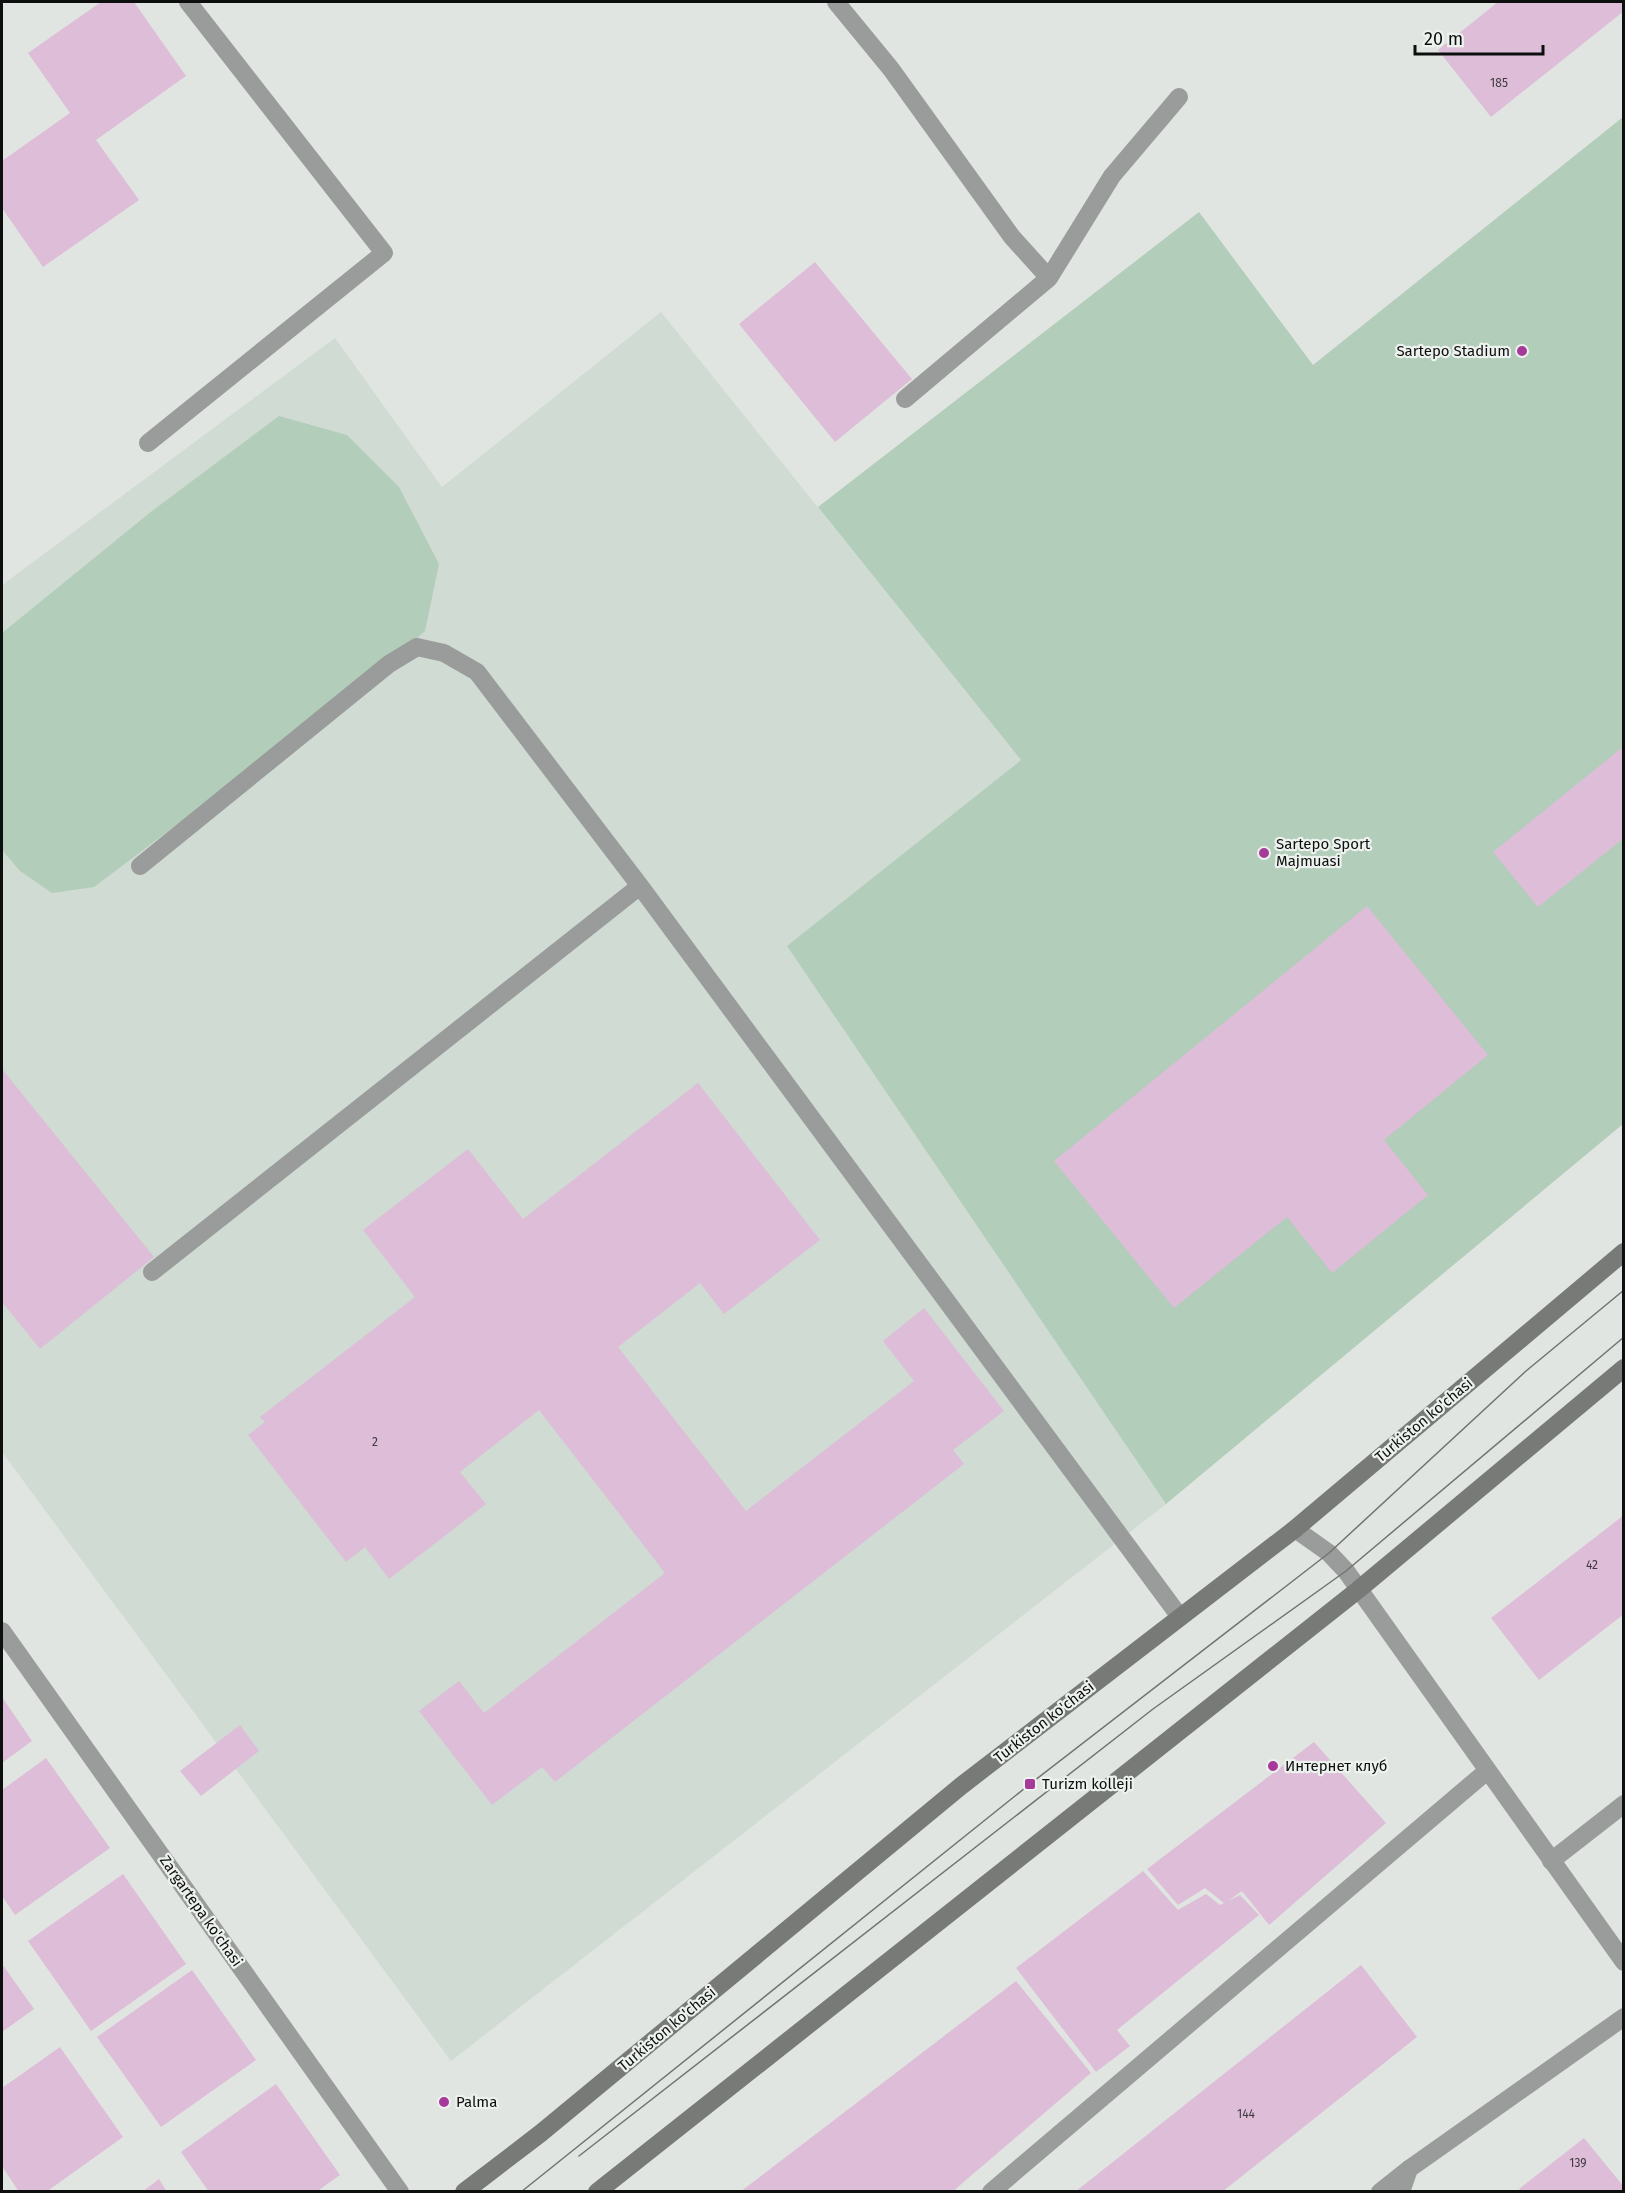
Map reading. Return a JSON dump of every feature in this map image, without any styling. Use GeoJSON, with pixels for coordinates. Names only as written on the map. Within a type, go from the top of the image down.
{"type":"FeatureCollection","features":[{"type":"Feature","properties":{"kind":"main road","name":"Turkiston ko'chasi"},"geometry":{"type":"LineString","coordinates":[[464,2192],[541,2133],[961,1786],[1295,1529],[1623,1252]]}},
{"type":"Feature","properties":{"kind":"main road"},"geometry":{"type":"LineString","coordinates":[[597,2192],[1358,1590],[1623,1368]]}},
{"type":"Feature","properties":{"kind":"street"},"geometry":{"type":"LineString","coordinates":[[148,443],[384,253],[188,2]]}},
{"type":"Feature","properties":{"kind":"street"},"geometry":{"type":"LineString","coordinates":[[836,2],[891,69],[1012,237],[1049,278]]}},
{"type":"Feature","properties":{"kind":"street"},"geometry":{"type":"LineString","coordinates":[[905,399],[1049,278],[1112,176],[1179,97]]}},
{"type":"Feature","properties":{"kind":"street"},"geometry":{"type":"LineString","coordinates":[[140,866],[389,664],[417,647],[444,653],[477,672],[640,886],[1180,1617]]}},
{"type":"Feature","properties":{"kind":"street"},"geometry":{"type":"LineString","coordinates":[[152,1272],[640,886]]}},
{"type":"Feature","properties":{"kind":"street"},"geometry":{"type":"LineString","coordinates":[[1295,1529],[1329,1552],[1346,1571],[1623,1962]]}},
{"type":"Feature","properties":{"kind":"street","name":"Zargartepa ko'chasi"},"geometry":{"type":"LineString","coordinates":[[2,1632],[400,2192]]}},
{"type":"Feature","properties":{"kind":"street"},"geometry":{"type":"LineString","coordinates":[[991,2192],[1487,1771]]}},
{"type":"Feature","properties":{"kind":"street"},"geometry":{"type":"LineString","coordinates":[[1551,1861],[1623,1804]]}},
{"type":"Feature","properties":{"kind":"street"},"geometry":{"type":"LineString","coordinates":[[1380,2192],[1623,2017]]}},
{"type":"Feature","properties":{"kind":"street"},"geometry":{"type":"LineString","coordinates":[[1401,2192],[1409,2169]]}},
{"type":"Feature","properties":{"kind":"shaded area"},"geometry":{"type":"Polygon","coordinates":[[[661,312],[1021,760],[788,946],[1166,1504],[451,2061],[2,1452],[2,585],[335,338],[442,487],[661,312]]]}},
{"type":"Feature","properties":{"kind":"green space","name":"Sartepo Sport Majmuasi"},"geometry":{"type":"Polygon","coordinates":[[[1623,117],[1623,1124],[1166,1504],[787,946],[1021,760],[818,507],[1199,212],[1313,365],[1623,117]]]}},
{"type":"Feature","properties":{"kind":"green space"},"geometry":{"type":"Polygon","coordinates":[[[279,416],[347,435],[399,487],[439,564],[425,631],[375,676],[94,887],[52,893],[20,871],[2,850],[2,633],[152,511],[279,416]]]}},
{"type":"Feature","properties":{"kind":"building"},"geometry":{"type":"Polygon","coordinates":[[[101,2],[134,2],[186,76],[96,140],[139,200],[43,267],[2,208],[2,161],[70,113],[28,53],[101,2]]]}},
{"type":"Feature","properties":{"kind":"building"},"geometry":{"type":"Polygon","coordinates":[[[1498,2],[1624,2],[1624,11],[1491,117],[1438,50],[1498,2]]]}},
{"type":"Feature","properties":{"kind":"building"},"geometry":{"type":"Polygon","coordinates":[[[815,262],[912,379],[835,442],[739,324],[815,262]]]}},
{"type":"Feature","properties":{"kind":"building"},"geometry":{"type":"Polygon","coordinates":[[[1624,746],[1624,838],[1538,907],[1493,852],[1624,746]]]}},
{"type":"Feature","properties":{"kind":"building"},"geometry":{"type":"Polygon","coordinates":[[[1367,906],[1488,1055],[1384,1140],[1428,1195],[1332,1273],[1287,1217],[1174,1308],[1054,1161],[1367,906]]]}},
{"type":"Feature","properties":{"kind":"building"},"geometry":{"type":"Polygon","coordinates":[[[2,1069],[154,1257],[40,1349],[2,1302],[2,1069]]]}},
{"type":"Feature","properties":{"kind":"building"},"geometry":{"type":"Polygon","coordinates":[[[698,1083],[820,1240],[724,1314],[700,1283],[618,1347],[746,1511],[914,1381],[883,1341],[924,1308],[1004,1411],[953,1450],[964,1464],[555,1782],[542,1767],[492,1805],[419,1711],[459,1681],[484,1713],[665,1573],[539,1410],[460,1472],[486,1504],[389,1579],[365,1547],[346,1562],[248,1435],[265,1422],[260,1417],[415,1297],[363,1230],[468,1149],[523,1219],[698,1083]]]}},
{"type":"Feature","properties":{"kind":"building"},"geometry":{"type":"Polygon","coordinates":[[[1624,1515],[1624,1614],[1539,1680],[1491,1618],[1624,1515]]]}},
{"type":"Feature","properties":{"kind":"building"},"geometry":{"type":"Polygon","coordinates":[[[2,1697],[32,1741],[2,1763],[2,1697]]]}},
{"type":"Feature","properties":{"kind":"building"},"geometry":{"type":"Polygon","coordinates":[[[240,1725],[259,1751],[201,1796],[180,1771],[240,1725]]]}},
{"type":"Feature","properties":{"kind":"building"},"geometry":{"type":"Polygon","coordinates":[[[1314,1742],[1386,1823],[1269,1925],[1242,1891],[1228,1901],[1240,1895],[1259,1915],[1117,2030],[1130,2046],[1096,2072],[1016,1968],[1143,1871],[1178,1910],[1206,1894],[1220,1905],[1224,1903],[1205,1888],[1178,1905],[1147,1869],[1314,1742]]]}},
{"type":"Feature","properties":{"kind":"building"},"geometry":{"type":"Polygon","coordinates":[[[46,1758],[110,1848],[15,1915],[2,1896],[2,1790],[46,1758]]]}},
{"type":"Feature","properties":{"kind":"building"},"geometry":{"type":"Polygon","coordinates":[[[123,1874],[186,1964],[91,2031],[28,1941],[123,1874]]]}},
{"type":"Feature","properties":{"kind":"building"},"geometry":{"type":"Polygon","coordinates":[[[2,1964],[34,2009],[2,2032],[2,1964]]]}},
{"type":"Feature","properties":{"kind":"building"},"geometry":{"type":"Polygon","coordinates":[[[1361,1965],[1417,2037],[1222,2192],[1075,2192],[1361,1965]]]}},
{"type":"Feature","properties":{"kind":"building"},"geometry":{"type":"Polygon","coordinates":[[[192,1970],[256,2060],[161,2127],[97,2037],[192,1970]]]}},
{"type":"Feature","properties":{"kind":"building"},"geometry":{"type":"Polygon","coordinates":[[[1016,1981],[1091,2073],[952,2192],[740,2192],[1016,1981]]]}},
{"type":"Feature","properties":{"kind":"building"},"geometry":{"type":"Polygon","coordinates":[[[60,2047],[123,2137],[46,2192],[19,2192],[2,2166],[2,2088],[60,2047]]]}},
{"type":"Feature","properties":{"kind":"building"},"geometry":{"type":"Polygon","coordinates":[[[276,2084],[340,2175],[316,2192],[209,2192],[181,2152],[276,2084]]]}},
{"type":"Feature","properties":{"kind":"building"},"geometry":{"type":"Polygon","coordinates":[[[1584,2138],[1624,2187],[1624,2192],[1521,2192],[1519,2189],[1584,2138]]]}},
{"type":"Feature","properties":{"kind":"building"},"geometry":{"type":"Polygon","coordinates":[[[159,2179],[167,2192],[142,2192],[159,2179]]]}},
{"type":"Feature","properties":{"kind":"tram line"},"geometry":{"type":"LineString","coordinates":[[521,2192],[1030,1784],[1329,1553],[1526,1371],[1624,1290]]}},
{"type":"Feature","properties":{"kind":"tram line"},"geometry":{"type":"LineString","coordinates":[[579,2156],[1153,1709],[1346,1571],[1624,1337]]}},
{"type":"Feature","properties":{"kind":"place","name":"Sartepo Stadium"},"geometry":{"type":"Point","coordinates":[1522,351]}},
{"type":"Feature","properties":{"kind":"place","name":"Sartepo Sport Majmuasi"},"geometry":{"type":"Point","coordinates":[1264,853]}},
{"type":"Feature","properties":{"kind":"place","name":"Интернет клуб"},"geometry":{"type":"Point","coordinates":[1273,1766]}},
{"type":"Feature","properties":{"kind":"place","name":"Turizm kolleji"},"geometry":{"type":"Point","coordinates":[1030,1784]}},
{"type":"Feature","properties":{"kind":"place","name":"Palma"},"geometry":{"type":"Point","coordinates":[444,2102]}}]}
